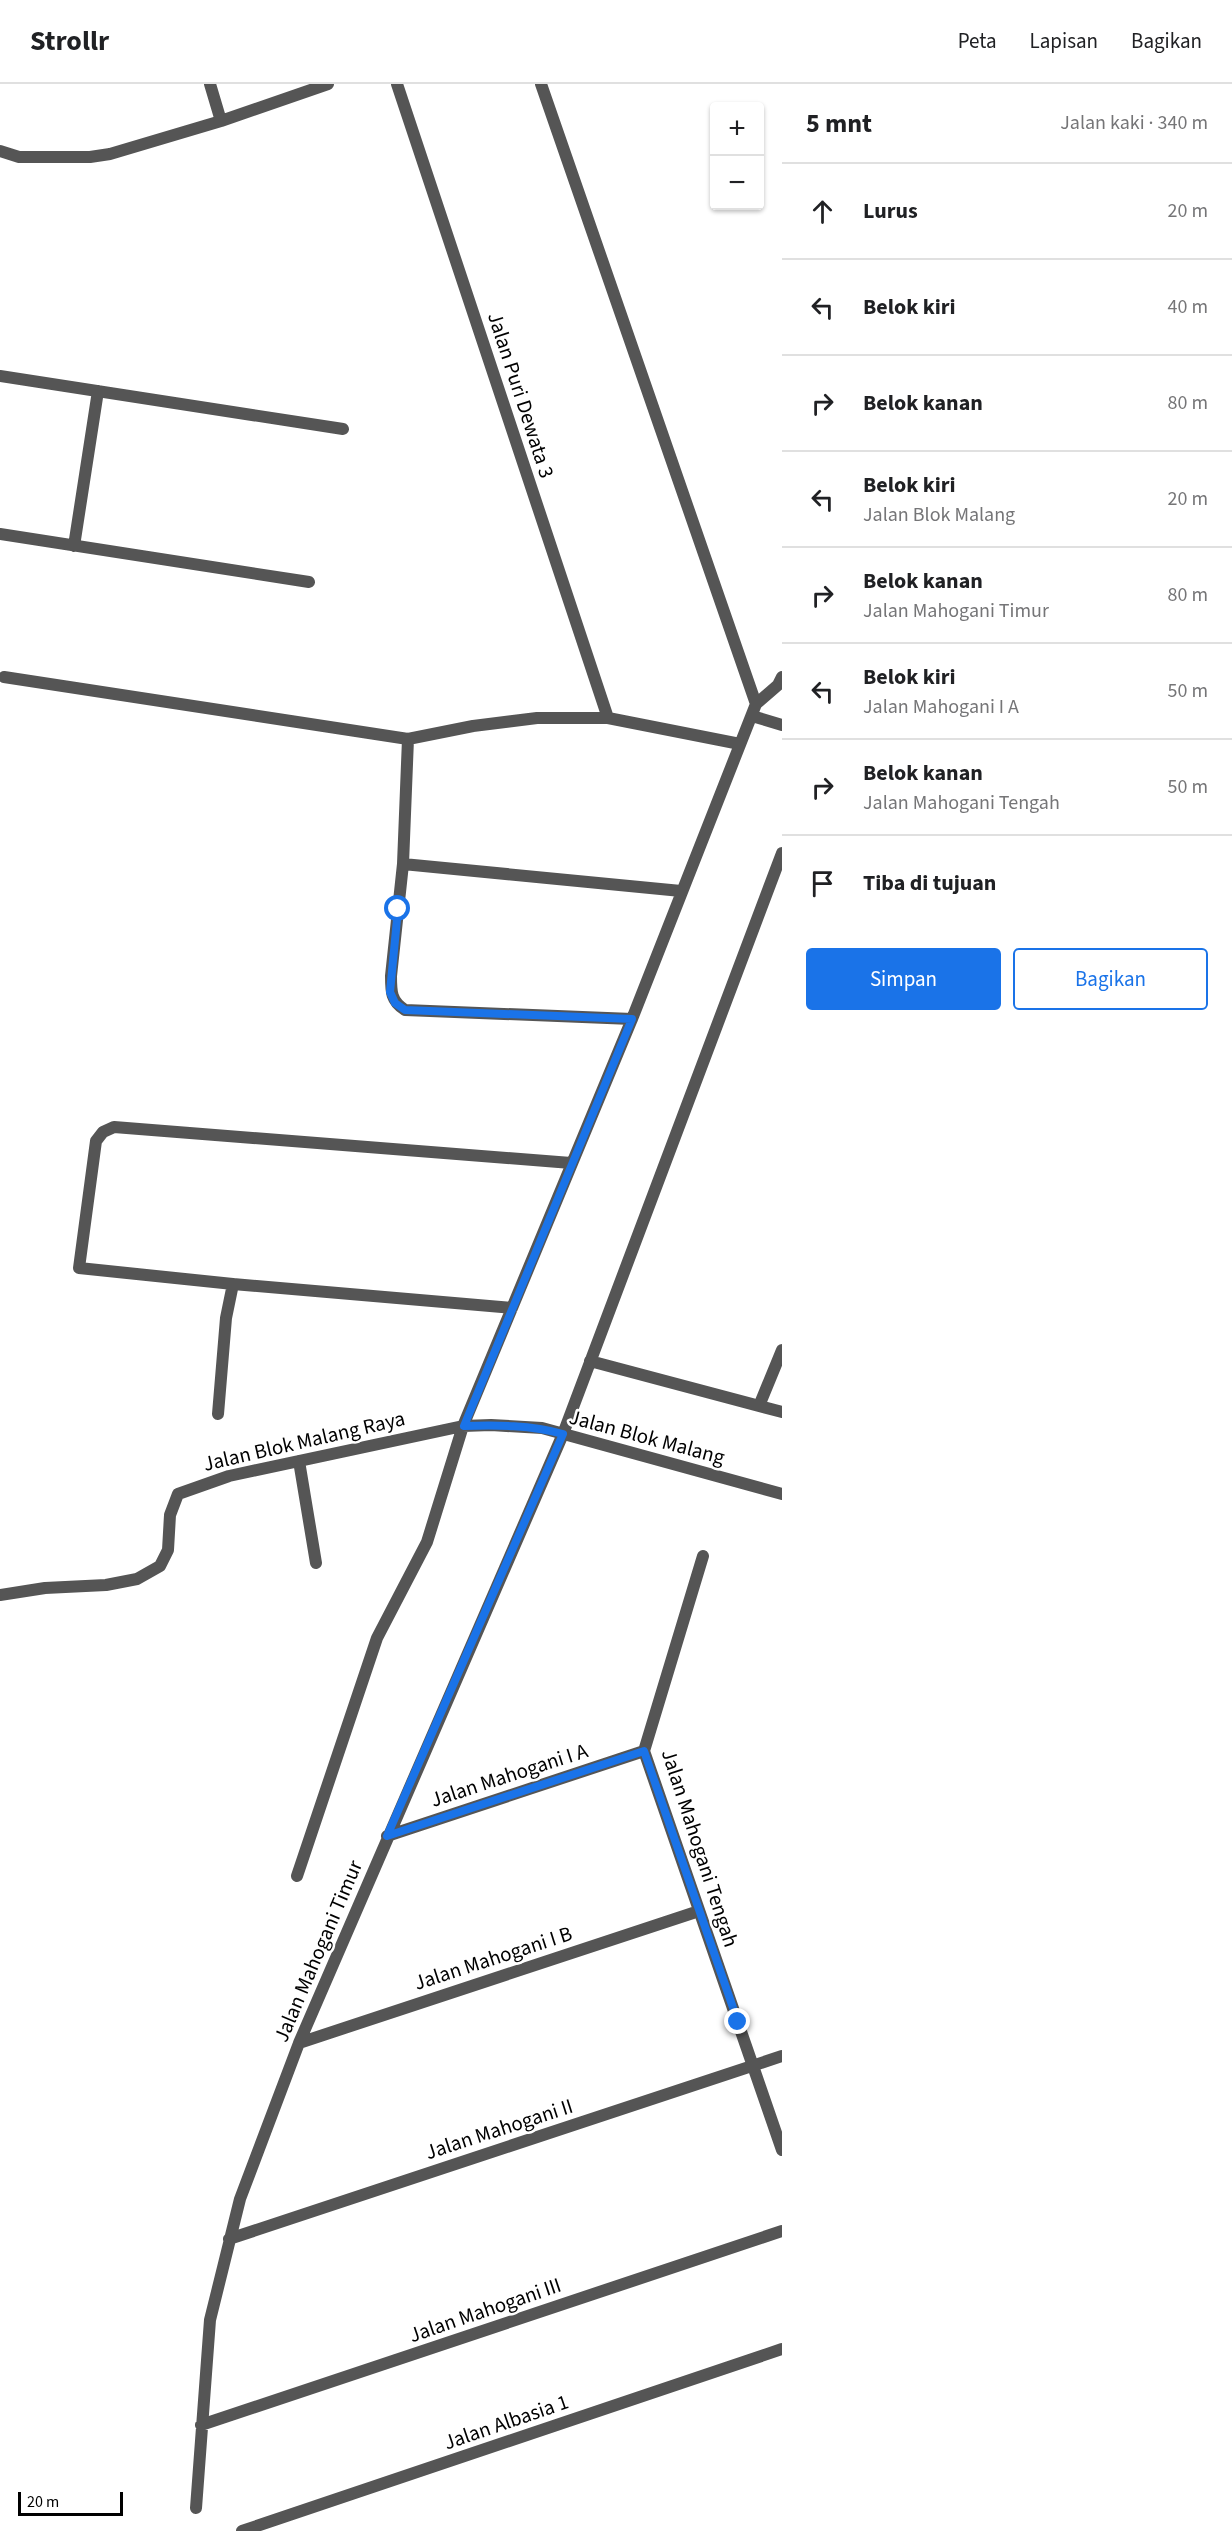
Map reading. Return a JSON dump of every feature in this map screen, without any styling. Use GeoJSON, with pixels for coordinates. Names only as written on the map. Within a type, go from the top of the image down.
{"type":"FeatureCollection","features":[{"type":"Feature","properties":{"kind":"street"},"geometry":{"type":"LineString","coordinates":[[210,84],[221,121]]}},
{"type":"Feature","properties":{"kind":"street"},"geometry":{"type":"LineString","coordinates":[[0,151],[19,157],[90,157],[110,154],[221,121],[328,84]]}},
{"type":"Feature","properties":{"kind":"street","name":"Jalan Puri Dewata 3"},"geometry":{"type":"LineString","coordinates":[[397,84],[608,718]]}},
{"type":"Feature","properties":{"kind":"street"},"geometry":{"type":"LineString","coordinates":[[541,84],[757,713],[782,725]]}},
{"type":"Feature","properties":{"kind":"street"},"geometry":{"type":"LineString","coordinates":[[0,376],[343,429]]}},
{"type":"Feature","properties":{"kind":"street"},"geometry":{"type":"LineString","coordinates":[[74,546],[98,391]]}},
{"type":"Feature","properties":{"kind":"street"},"geometry":{"type":"LineString","coordinates":[[0,534],[309,582]]}},
{"type":"Feature","properties":{"kind":"street"},"geometry":{"type":"LineString","coordinates":[[4,677],[408,739],[472,726],[537,718],[608,718],[740,744]]}},
{"type":"Feature","properties":{"kind":"street"},"geometry":{"type":"LineString","coordinates":[[297,1876],[376,1638],[427,1542],[464,1426],[632,1019],[740,744],[757,713],[782,677]]}},
{"type":"Feature","properties":{"kind":"street"},"geometry":{"type":"LineString","coordinates":[[408,739],[403,864],[390,992],[395,1003],[405,1010],[632,1019]]}},
{"type":"Feature","properties":{"kind":"street","name":"Jalan Mahogani Timur"},"geometry":{"type":"LineString","coordinates":[[196,2508],[210,2320],[228,2239],[240,2199],[299,2043],[563,1434],[782,853]]}},
{"type":"Feature","properties":{"kind":"street"},"geometry":{"type":"LineString","coordinates":[[403,864],[681,891]]}},
{"type":"Feature","properties":{"kind":"street"},"geometry":{"type":"LineString","coordinates":[[512,1308],[79,1268],[96,1141],[103,1132],[114,1127],[571,1163]]}},
{"type":"Feature","properties":{"kind":"street"},"geometry":{"type":"LineString","coordinates":[[218,1414],[226,1318],[233,1284]]}},
{"type":"Feature","properties":{"kind":"street"},"geometry":{"type":"LineString","coordinates":[[759,1406],[782,1350]]}},
{"type":"Feature","properties":{"kind":"street"},"geometry":{"type":"LineString","coordinates":[[590,1361],[782,1412]]}},
{"type":"Feature","properties":{"kind":"street","name":"Jalan Blok Malang"},"geometry":{"type":"LineString","coordinates":[[464,1426],[542,1428],[782,1494]]}},
{"type":"Feature","properties":{"kind":"street","name":"Jalan Blok Malang Raya"},"geometry":{"type":"LineString","coordinates":[[0,1596],[45,1588],[106,1585],[137,1579],[160,1566],[168,1550],[170,1515],[178,1494],[229,1476],[464,1426]]}},
{"type":"Feature","properties":{"kind":"street"},"geometry":{"type":"LineString","coordinates":[[299,1461],[316,1563]]}},
{"type":"Feature","properties":{"kind":"street","name":"Jalan Mahogani Tengah"},"geometry":{"type":"LineString","coordinates":[[703,1556],[644,1751],[782,2150]]}},
{"type":"Feature","properties":{"kind":"street","name":"Jalan Mahogani I A"},"geometry":{"type":"LineString","coordinates":[[387,1836],[644,1751]]}},
{"type":"Feature","properties":{"kind":"street","name":"Jalan Mahogani I B"},"geometry":{"type":"LineString","coordinates":[[299,2043],[699,1911]]}},
{"type":"Feature","properties":{"kind":"street","name":"Jalan Mahogani II"},"geometry":{"type":"LineString","coordinates":[[228,2239],[782,2056]]}},
{"type":"Feature","properties":{"kind":"street","name":"Jalan Mahogani III"},"geometry":{"type":"LineString","coordinates":[[201,2425],[782,2231]]}},
{"type":"Feature","properties":{"kind":"street","name":"Jalan Albasia 1"},"geometry":{"type":"LineString","coordinates":[[242,2531],[782,2349]]}},
{"type":"Feature","properties":{"kind":"route"},"geometry":{"type":"LineString","coordinates":[[398,909],[390,992],[395,1003],[405,1010],[632,1019],[464,1426],[542,1428],[563,1434],[387,1836],[644,1751],[738,2022]]}}]}
